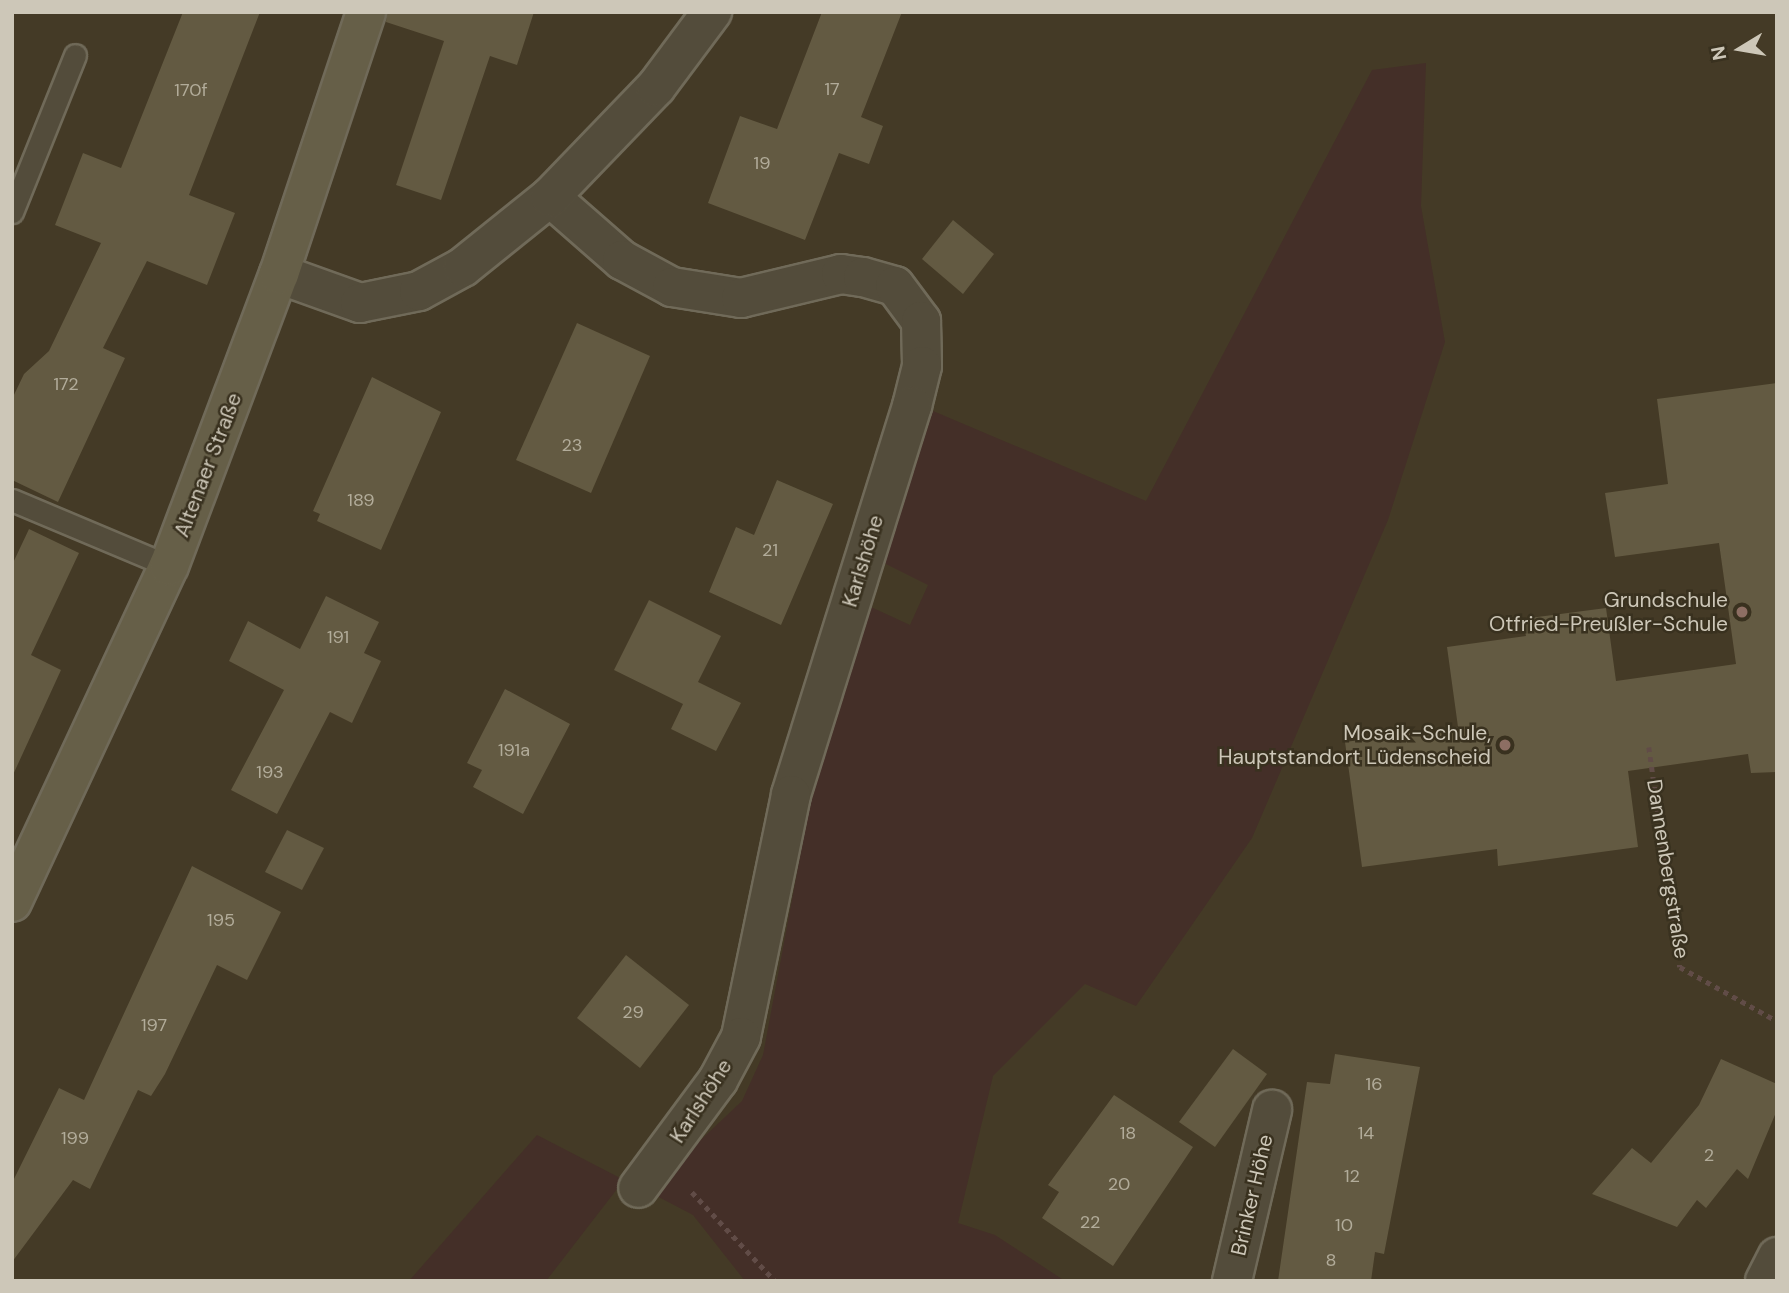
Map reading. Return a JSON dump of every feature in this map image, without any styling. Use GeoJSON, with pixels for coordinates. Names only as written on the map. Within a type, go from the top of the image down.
{"type":"FeatureCollection","features":[{"type":"Feature","properties":{"kind":"main road","name":"Altenaer Straße"},"geometry":{"type":"LineString","coordinates":[[15,891],[169,566],[279,274],[366,12]]}},
{"type":"Feature","properties":{"kind":"street"},"geometry":{"type":"LineString","coordinates":[[279,274],[360,303],[390,300],[463,267],[550,197],[656,87],[712,12]]}},
{"type":"Feature","properties":{"kind":"street","name":"Karlshöhe"},"geometry":{"type":"LineString","coordinates":[[550,197],[622,260],[672,287],[741,298],[841,274],[863,277],[895,286],[921,321],[922,366],[912,406],[791,795],[741,1037],[663,1158],[638,1188]]}},
{"type":"Feature","properties":{"kind":"street","name":"Brinker Höhe"},"geometry":{"type":"LineString","coordinates":[[1233,1281],[1272,1110]]}},
{"type":"Feature","properties":{"kind":"street"},"geometry":{"type":"LineString","coordinates":[[1765,1281],[1777,1257]]}},
{"type":"Feature","properties":{"kind":"lane"},"geometry":{"type":"LineString","coordinates":[[12,212],[75,55]]}},
{"type":"Feature","properties":{"kind":"lane"},"geometry":{"type":"LineString","coordinates":[[12,500],[169,566]]}},
{"type":"Feature","properties":{"kind":"path","name":"Dannenbergstraße"},"geometry":{"type":"LineString","coordinates":[[1649,747],[1680,967],[1777,1021]]}},
{"type":"Feature","properties":{"kind":"path"},"geometry":{"type":"LineString","coordinates":[[663,1158],[775,1281]]}},
{"type":"Feature","properties":{"kind":"shaded area"},"geometry":{"type":"Polygon","coordinates":[[[1426,63],[1421,206],[1445,342],[1388,520],[1252,838],[1136,1006],[1085,984],[993,1076],[958,1223],[995,1235],[1065,1281],[745,1281],[693,1215],[653,1194],[670,1169],[742,1101],[763,1055],[811,798],[871,607],[910,625],[928,585],[884,563],[933,411],[1146,501],[1372,70],[1426,63]]]}},
{"type":"Feature","properties":{"kind":"shaded area"},"geometry":{"type":"Polygon","coordinates":[[[537,1135],[624,1180],[546,1281],[409,1281],[537,1135]]]}},
{"type":"Feature","properties":{"kind":"building"},"geometry":{"type":"Polygon","coordinates":[[[183,12],[260,12],[189,195],[235,213],[207,285],[147,261],[103,348],[125,358],[58,502],[12,480],[12,399],[24,374],[49,351],[101,243],[55,225],[83,153],[121,168],[183,12]]]}},
{"type":"Feature","properties":{"kind":"building"},"geometry":{"type":"Polygon","coordinates":[[[387,12],[534,12],[517,65],[490,56],[441,200],[396,185],[444,41],[386,22],[387,12]]]}},
{"type":"Feature","properties":{"kind":"building"},"geometry":{"type":"Polygon","coordinates":[[[822,12],[902,12],[861,117],[883,126],[869,164],[839,153],[805,240],[708,203],[740,116],[777,129],[822,12]]]}},
{"type":"Feature","properties":{"kind":"building"},"geometry":{"type":"Polygon","coordinates":[[[953,220],[994,254],[963,294],[922,259],[953,220]]]}},
{"type":"Feature","properties":{"kind":"building"},"geometry":{"type":"Polygon","coordinates":[[[577,323],[650,356],[591,493],[516,460],[577,323]]]}},
{"type":"Feature","properties":{"kind":"building"},"geometry":{"type":"Polygon","coordinates":[[[372,377],[441,412],[381,550],[317,521],[320,514],[313,511],[372,377]]]}},
{"type":"Feature","properties":{"kind":"building"},"geometry":{"type":"Polygon","coordinates":[[[1777,383],[1777,772],[1751,773],[1748,754],[1628,771],[1638,847],[1498,866],[1497,849],[1362,867],[1345,742],[1458,727],[1447,647],[1526,636],[1522,619],[1606,608],[1616,681],[1736,664],[1719,543],[1615,557],[1605,493],[1668,484],[1657,399],[1777,383]]]}},
{"type":"Feature","properties":{"kind":"building"},"geometry":{"type":"Polygon","coordinates":[[[777,480],[833,504],[781,625],[709,592],[736,527],[754,535],[777,480]]]}},
{"type":"Feature","properties":{"kind":"building"},"geometry":{"type":"Polygon","coordinates":[[[29,529],[79,553],[31,655],[61,670],[12,777],[12,565],[29,529]]]}},
{"type":"Feature","properties":{"kind":"building"},"geometry":{"type":"Polygon","coordinates":[[[326,596],[379,622],[364,653],[381,661],[352,723],[330,712],[277,814],[231,790],[284,690],[229,661],[248,621],[300,649],[326,596]]]}},
{"type":"Feature","properties":{"kind":"building"},"geometry":{"type":"Polygon","coordinates":[[[649,600],[721,636],[698,682],[741,703],[716,751],[671,729],[683,704],[614,670],[649,600]]]}},
{"type":"Feature","properties":{"kind":"building"},"geometry":{"type":"Polygon","coordinates":[[[505,689],[570,724],[523,814],[473,787],[482,770],[467,763],[505,689]]]}},
{"type":"Feature","properties":{"kind":"building"},"geometry":{"type":"Polygon","coordinates":[[[287,830],[324,848],[302,890],[265,872],[287,830]]]}},
{"type":"Feature","properties":{"kind":"building"},"geometry":{"type":"Polygon","coordinates":[[[192,866],[281,912],[247,980],[217,965],[165,1074],[151,1096],[138,1090],[90,1189],[73,1180],[12,1262],[12,1183],[59,1088],[84,1100],[192,866]]]}},
{"type":"Feature","properties":{"kind":"building"},"geometry":{"type":"Polygon","coordinates":[[[626,955],[689,1005],[640,1068],[577,1018],[626,955]]]}},
{"type":"Feature","properties":{"kind":"building"},"geometry":{"type":"Polygon","coordinates":[[[1233,1049],[1267,1074],[1215,1147],[1179,1122],[1233,1049]]]}},
{"type":"Feature","properties":{"kind":"building"},"geometry":{"type":"Polygon","coordinates":[[[1335,1054],[1420,1067],[1384,1254],[1375,1252],[1371,1281],[1278,1281],[1307,1082],[1330,1084],[1335,1054]]]}},
{"type":"Feature","properties":{"kind":"building"},"geometry":{"type":"Polygon","coordinates":[[[1721,1059],[1777,1084],[1777,1110],[1748,1179],[1737,1169],[1706,1208],[1697,1200],[1677,1227],[1592,1194],[1632,1148],[1651,1163],[1699,1105],[1721,1059]]]}},
{"type":"Feature","properties":{"kind":"building"},"geometry":{"type":"Polygon","coordinates":[[[1114,1095],[1193,1147],[1113,1266],[1042,1218],[1059,1192],[1048,1185],[1114,1095]]]}},
{"type":"Feature","properties":{"kind":"place","name":"Grundschule Otfried-Preußler-Schule"},"geometry":{"type":"Point","coordinates":[1742,612]}},
{"type":"Feature","properties":{"kind":"place","name":"Mosaik-Schule, Hauptstandort Lüdenscheid"},"geometry":{"type":"Point","coordinates":[1505,745]}}]}
